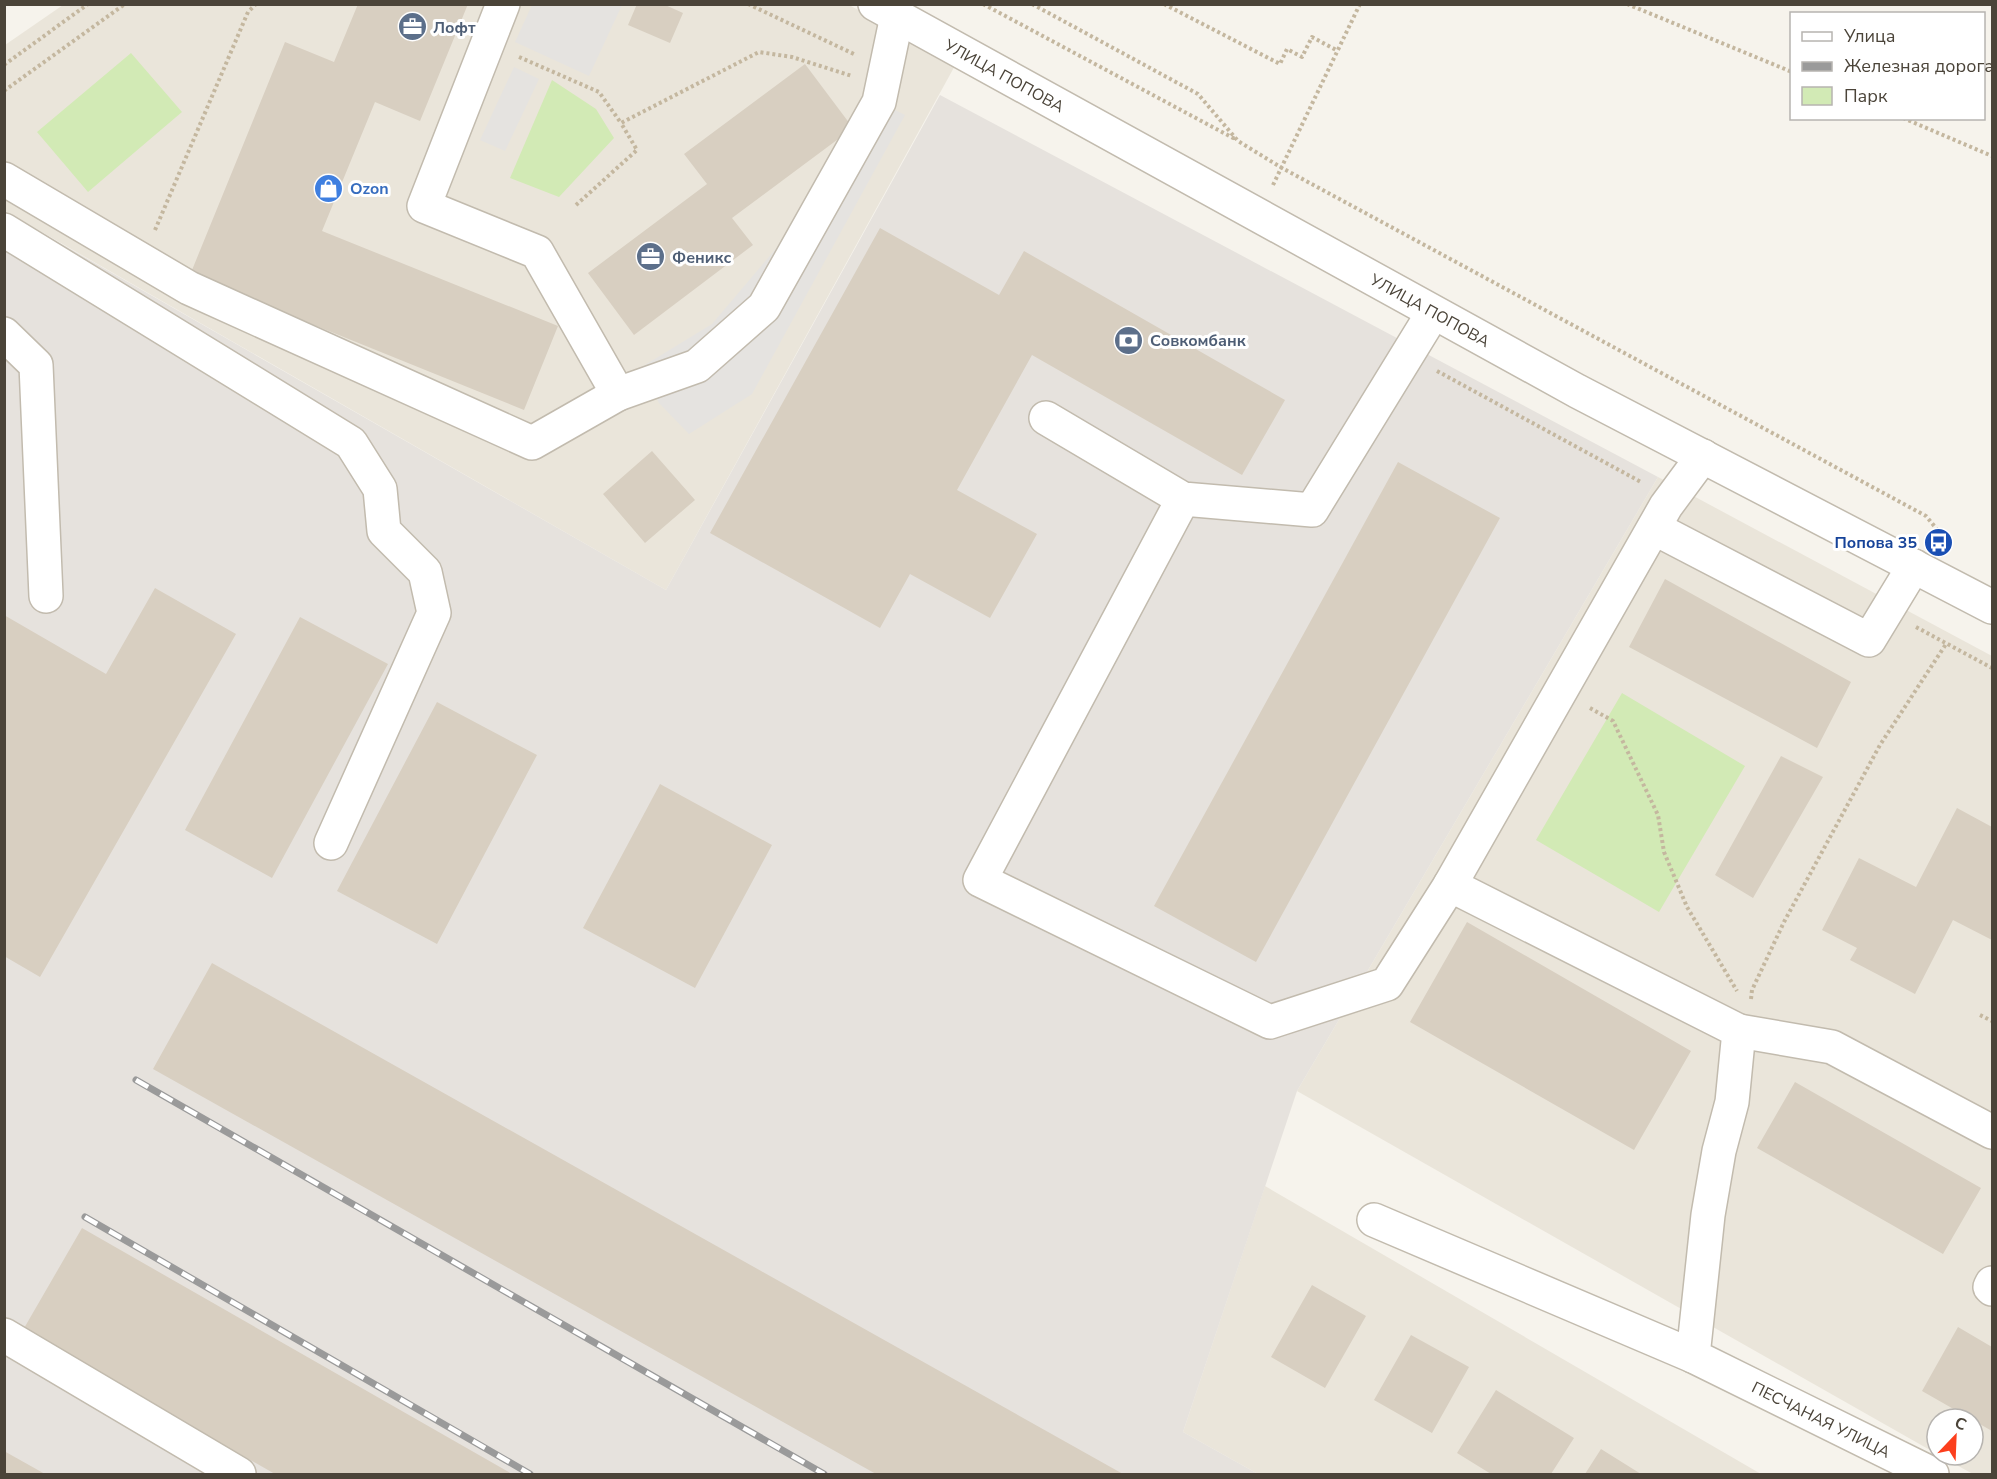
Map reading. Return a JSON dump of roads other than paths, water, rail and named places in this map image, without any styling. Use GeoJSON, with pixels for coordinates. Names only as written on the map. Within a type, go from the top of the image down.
{"type":"FeatureCollection","features":[{"type":"Feature","properties":{"kind":"street"},"geometry":{"type":"LineString","coordinates":[[504,4],[424,206],[537,252],[618,394]]}},
{"type":"Feature","properties":{"kind":"street"},"geometry":{"type":"LineString","coordinates":[[4,179],[189,288],[532,443],[618,394],[697,366],[764,307],[879,102],[884,77],[886,10]]}},
{"type":"Feature","properties":{"kind":"street","name":"УЛИЦА ПОПОВА"},"geometry":{"type":"LineString","coordinates":[[886,10],[1577,391],[1992,607]]}},
{"type":"Feature","properties":{"kind":"street"},"geometry":{"type":"LineString","coordinates":[[4,230],[351,443],[380,489],[384,531],[425,572],[434,613],[331,843]]}},
{"type":"Feature","properties":{"kind":"street"},"geometry":{"type":"LineString","coordinates":[[1046,418],[1183,499],[1312,510],[1433,313]]}},
{"type":"Feature","properties":{"kind":"street"},"geometry":{"type":"LineString","coordinates":[[4,334],[36,365],[46,596]]}},
{"type":"Feature","properties":{"kind":"street"},"geometry":{"type":"LineString","coordinates":[[1183,499],[980,880],[1270,1022],[1387,984],[1450,885],[1666,506],[1702,456]]}},
{"type":"Feature","properties":{"kind":"street"},"geometry":{"type":"LineString","coordinates":[[1654,528],[1869,640],[1914,566]]}},
{"type":"Feature","properties":{"kind":"street"},"geometry":{"type":"LineString","coordinates":[[1450,885],[1746,1027],[1832,1047],[1992,1132]]}},
{"type":"Feature","properties":{"kind":"street"},"geometry":{"type":"LineString","coordinates":[[1694,1356],[1708,1215],[1719,1151],[1732,1102],[1746,1027]]}},
{"type":"Feature","properties":{"kind":"street","name":"ПЕСЧАНАЯ УЛИЦА"},"geometry":{"type":"LineString","coordinates":[[1374,1220],[1694,1356],[1932,1474]]}},
{"type":"Feature","properties":{"kind":"street"},"geometry":{"type":"LineString","coordinates":[[1992,1283],[1990,1287],[1992,1289]]}},
{"type":"Feature","properties":{"kind":"street"},"geometry":{"type":"LineString","coordinates":[[4,1335],[239,1474]]}},
{"type":"Feature","properties":{"kind":"railway"},"geometry":{"type":"LineString","coordinates":[[136,1080],[824,1474]]}},
{"type":"Feature","properties":{"kind":"railway"},"geometry":{"type":"LineString","coordinates":[[85,1217],[530,1474]]}},
{"type":"Feature","properties":{"kind":"place","name":"Лофт"},"geometry":{"type":"Point","coordinates":[412,27]}},
{"type":"Feature","properties":{"kind":"place","name":"Ozon"},"geometry":{"type":"Point","coordinates":[329,188]}},
{"type":"Feature","properties":{"kind":"place","name":"Феникс"},"geometry":{"type":"Point","coordinates":[651,257]}},
{"type":"Feature","properties":{"kind":"place","name":"Совкомбанк"},"geometry":{"type":"Point","coordinates":[1129,340]}},
{"type":"Feature","properties":{"kind":"place","name":"Попова 35"},"geometry":{"type":"Point","coordinates":[1938,542]}}]}
